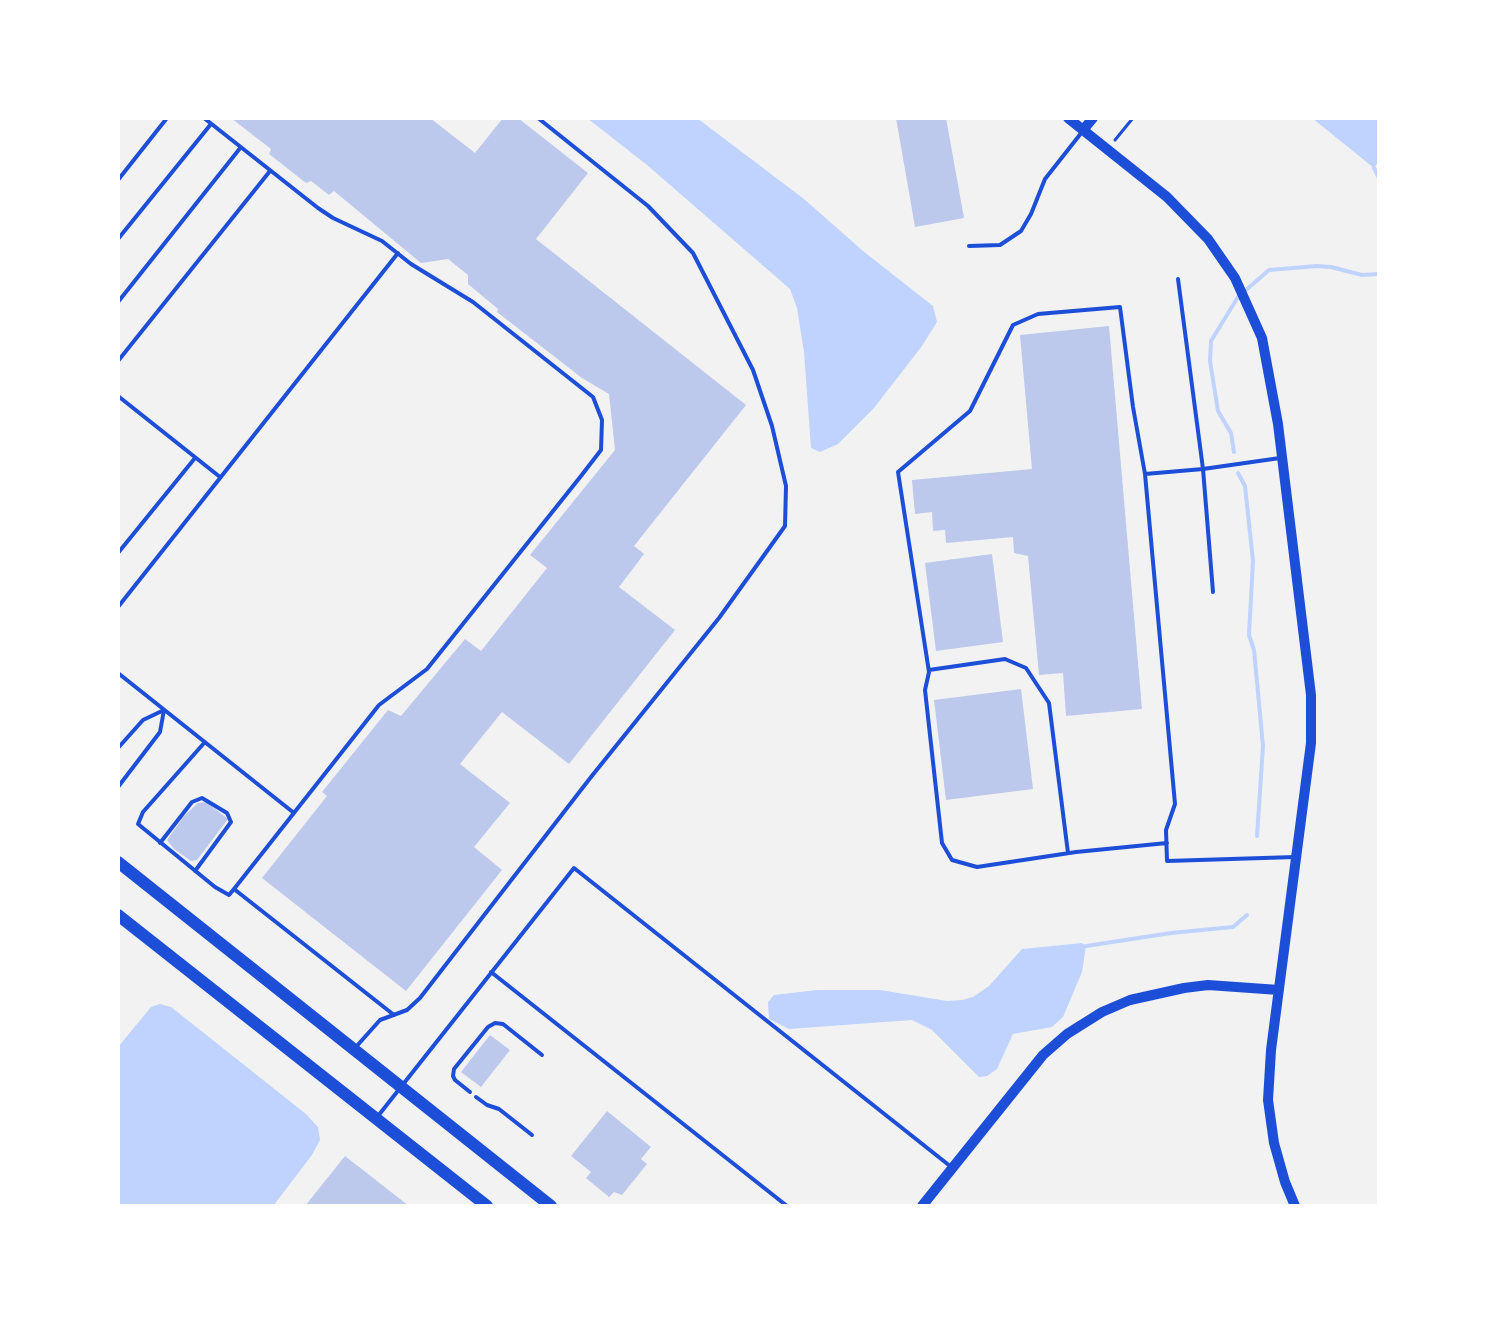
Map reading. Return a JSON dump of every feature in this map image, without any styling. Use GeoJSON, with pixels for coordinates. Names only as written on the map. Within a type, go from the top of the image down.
{"type":"FeatureCollection","features":[{"type":"Feature","properties":{"kind":"highway"},"geometry":{"type":"LineString","coordinates":[[118,862],[551,1206]]}},
{"type":"Feature","properties":{"kind":"highway"},"geometry":{"type":"LineString","coordinates":[[118,915],[487,1206]]}},
{"type":"Feature","properties":{"kind":"street"},"geometry":{"type":"LineString","coordinates":[[1068,118],[1167,197],[1208,239],[1235,278],[1262,338],[1282,457],[1311,695],[1311,743],[1268,1100],[1274,1143],[1295,1206]]}},
{"type":"Feature","properties":{"kind":"street"},"geometry":{"type":"LineString","coordinates":[[1083,130],[1093,118]]}},
{"type":"Feature","properties":{"kind":"street"},"geometry":{"type":"LineString","coordinates":[[922,1206],[1043,1055],[1067,1034],[1102,1012],[1130,1000],[1208,985],[1279,990]]}},
{"type":"Feature","properties":{"kind":"lane"},"geometry":{"type":"LineString","coordinates":[[118,180],[167,118]]}},
{"type":"Feature","properties":{"kind":"lane"},"geometry":{"type":"LineString","coordinates":[[204,118],[333,218],[382,241],[473,302],[593,397],[602,420],[603,443],[595,458],[427,669],[379,705],[229,895],[138,824],[143,812],[205,742]]}},
{"type":"Feature","properties":{"kind":"lane"},"geometry":{"type":"LineString","coordinates":[[353,1049],[380,1020],[407,1010],[420,998],[719,618],[785,526],[786,486],[772,426],[753,370],[693,253],[648,206],[538,118]]}},
{"type":"Feature","properties":{"kind":"lane"},"geometry":{"type":"LineString","coordinates":[[118,239],[211,124]]}},
{"type":"Feature","properties":{"kind":"lane"},"geometry":{"type":"LineString","coordinates":[[969,246],[1000,245],[1021,231],[1045,179],[1083,130]]}},
{"type":"Feature","properties":{"kind":"lane"},"geometry":{"type":"LineString","coordinates":[[118,302],[241,147]]}},
{"type":"Feature","properties":{"kind":"lane"},"geometry":{"type":"LineString","coordinates":[[118,361],[270,171]]}},
{"type":"Feature","properties":{"kind":"lane"},"geometry":{"type":"LineString","coordinates":[[118,607],[398,253]]}},
{"type":"Feature","properties":{"kind":"lane"},"geometry":{"type":"LineString","coordinates":[[1178,279],[1203,469],[1213,592]]}},
{"type":"Feature","properties":{"kind":"lane"},"geometry":{"type":"LineString","coordinates":[[1167,843],[1068,853],[977,867],[952,860],[942,843],[925,690],[929,670],[898,472],[970,411],[1013,325],[1038,314],[1120,307],[1145,474],[1175,804],[1166,830],[1167,843],[1167,861],[1296,857]]}},
{"type":"Feature","properties":{"kind":"lane"},"geometry":{"type":"LineString","coordinates":[[118,396],[220,477]]}},
{"type":"Feature","properties":{"kind":"lane"},"geometry":{"type":"LineString","coordinates":[[1145,474],[1282,457]]}},
{"type":"Feature","properties":{"kind":"lane"},"geometry":{"type":"LineString","coordinates":[[118,552],[195,458]]}},
{"type":"Feature","properties":{"kind":"lane"},"geometry":{"type":"LineString","coordinates":[[929,670],[1005,659],[1026,668],[1049,703],[1068,853]]}},
{"type":"Feature","properties":{"kind":"lane"},"geometry":{"type":"LineString","coordinates":[[119,676],[294,813]]}},
{"type":"Feature","properties":{"kind":"lane"},"geometry":{"type":"LineString","coordinates":[[118,748],[143,720],[164,710]]}},
{"type":"Feature","properties":{"kind":"lane"},"geometry":{"type":"LineString","coordinates":[[118,787],[160,732],[164,710]]}},
{"type":"Feature","properties":{"kind":"lane"},"geometry":{"type":"LineString","coordinates":[[160,843],[192,802],[202,798],[227,813],[231,822],[195,871]]}},
{"type":"Feature","properties":{"kind":"lane"},"geometry":{"type":"LineString","coordinates":[[377,1118],[574,868],[952,1168]]}},
{"type":"Feature","properties":{"kind":"lane"},"geometry":{"type":"LineString","coordinates":[[234,889],[394,1015]]}},
{"type":"Feature","properties":{"kind":"lane"},"geometry":{"type":"LineString","coordinates":[[491,972],[787,1206]]}},
{"type":"Feature","properties":{"kind":"lane"},"geometry":{"type":"LineString","coordinates":[[470,1092],[455,1080],[454,1069],[488,1027],[495,1023],[503,1024],[542,1055]]}},
{"type":"Feature","properties":{"kind":"lane"},"geometry":{"type":"LineString","coordinates":[[476,1097],[499,1109],[532,1135]]}},
{"type":"Feature","properties":{"kind":"path"},"geometry":{"type":"LineString","coordinates":[[1107,149],[1133,118]]}},
{"type":"Feature","properties":{"kind":"water"},"geometry":{"type":"Polygon","coordinates":[[[587,118],[697,118],[804,199],[933,306],[937,322],[922,346],[874,408],[838,444],[820,452],[811,448],[804,352],[797,308],[790,289],[647,165],[587,118]]]}},
{"type":"Feature","properties":{"kind":"water"},"geometry":{"type":"Polygon","coordinates":[[[1312,118],[1379,118],[1379,161],[1374,168],[1312,118]]]}},
{"type":"Feature","properties":{"kind":"water"},"geometry":{"type":"Polygon","coordinates":[[[1082,943],[1086,946],[1082,972],[1063,1017],[1052,1027],[1013,1034],[997,1069],[987,1076],[979,1077],[932,1030],[912,1020],[789,1029],[769,1019],[768,1002],[774,995],[817,990],[880,990],[947,1001],[962,1000],[973,997],[989,986],[1022,949],[1082,943]]]}},
{"type":"Feature","properties":{"kind":"water"},"geometry":{"type":"Polygon","coordinates":[[[160,1004],[171,1007],[306,1114],[318,1127],[320,1140],[312,1155],[273,1206],[118,1206],[118,1047],[151,1007],[160,1004]]]}},
{"type":"Feature","properties":{"kind":"building"},"geometry":{"type":"Polygon","coordinates":[[[231,118],[430,118],[475,153],[503,118],[518,118],[588,173],[536,239],[746,405],[634,546],[644,554],[619,587],[675,630],[569,764],[502,712],[460,764],[510,803],[474,847],[502,870],[406,991],[262,878],[327,796],[322,792],[388,710],[401,716],[465,639],[481,651],[547,568],[530,555],[615,450],[609,394],[582,378],[497,312],[498,309],[468,284],[468,275],[448,259],[421,263],[334,191],[329,195],[311,181],[306,183],[269,154],[271,149],[231,118]]]}},
{"type":"Feature","properties":{"kind":"building"},"geometry":{"type":"Polygon","coordinates":[[[896,118],[946,118],[964,218],[915,227],[896,118]]]}},
{"type":"Feature","properties":{"kind":"building"},"geometry":{"type":"Polygon","coordinates":[[[1109,326],[1142,709],[1066,716],[1063,673],[1039,675],[1028,556],[1014,553],[1013,537],[946,543],[945,530],[933,531],[932,512],[915,514],[912,480],[1032,469],[1020,335],[1109,326]]]}},
{"type":"Feature","properties":{"kind":"building"},"geometry":{"type":"Polygon","coordinates":[[[992,554],[1003,642],[936,651],[925,563],[992,554]]]}},
{"type":"Feature","properties":{"kind":"building"},"geometry":{"type":"Polygon","coordinates":[[[1021,689],[1033,789],[946,800],[934,700],[1021,689]]]}},
{"type":"Feature","properties":{"kind":"building"},"geometry":{"type":"Polygon","coordinates":[[[206,802],[228,819],[197,860],[191,861],[167,840],[184,816],[198,803],[206,802]]]}},
{"type":"Feature","properties":{"kind":"building"},"geometry":{"type":"Polygon","coordinates":[[[490,1035],[510,1050],[481,1087],[461,1072],[490,1035]]]}},
{"type":"Feature","properties":{"kind":"building"},"geometry":{"type":"Polygon","coordinates":[[[607,1111],[651,1147],[641,1159],[647,1164],[622,1195],[614,1192],[609,1197],[586,1178],[591,1172],[571,1156],[607,1111]]]}},
{"type":"Feature","properties":{"kind":"building"},"geometry":{"type":"Polygon","coordinates":[[[345,1156],[409,1206],[305,1206],[345,1156]]]}},
{"type":"Feature","properties":{"kind":"waterway"},"geometry":{"type":"LineString","coordinates":[[1374,168],[1379,178]]}},
{"type":"Feature","properties":{"kind":"waterway"},"geometry":{"type":"LineString","coordinates":[[1234,452],[1231,433],[1218,411],[1210,361],[1211,341],[1238,297],[1269,270],[1317,266],[1362,275],[1379,274]]}},
{"type":"Feature","properties":{"kind":"waterway"},"geometry":{"type":"LineString","coordinates":[[1238,473],[1245,486],[1253,561],[1249,635],[1254,650],[1263,746],[1257,836]]}},
{"type":"Feature","properties":{"kind":"waterway"},"geometry":{"type":"LineString","coordinates":[[1086,946],[1233,927],[1247,915]]}}]}
